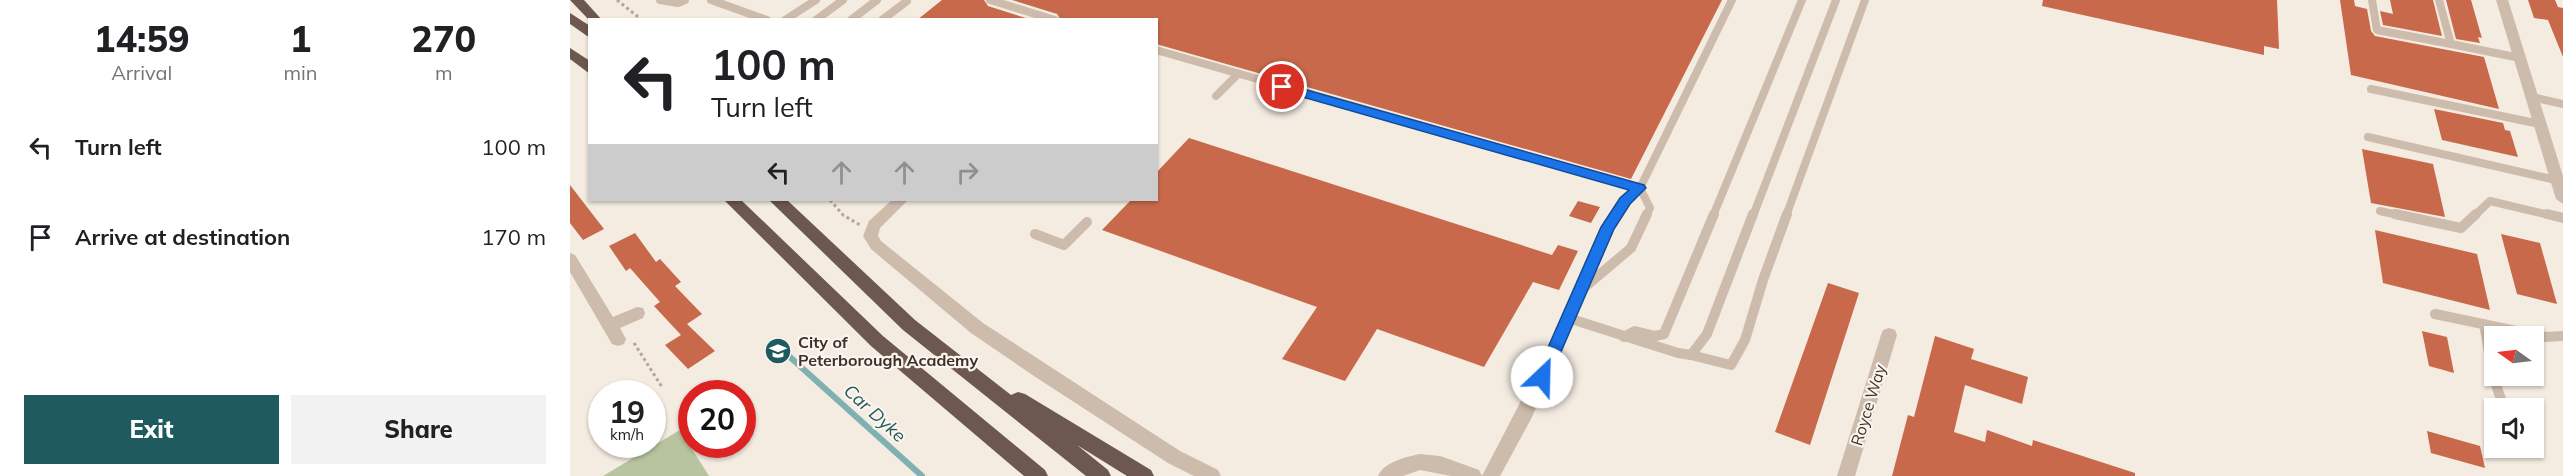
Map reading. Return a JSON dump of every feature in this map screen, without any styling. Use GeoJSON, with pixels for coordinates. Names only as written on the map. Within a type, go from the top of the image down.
{"type":"FeatureCollection","features":[{"type":"Feature","properties":{"kind":"highway"},"geometry":{"type":"LineString","coordinates":[[577,0],[594,18]]}},
{"type":"Feature","properties":{"kind":"highway"},"geometry":{"type":"LineString","coordinates":[[570,17],[588,32]]}},
{"type":"Feature","properties":{"kind":"highway"},"geometry":{"type":"LineString","coordinates":[[570,52],[588,67]]}},
{"type":"Feature","properties":{"kind":"highway"},"geometry":{"type":"LineString","coordinates":[[570,62],[588,74]]}},
{"type":"Feature","properties":{"kind":"highway"},"geometry":{"type":"LineString","coordinates":[[733,201],[877,340],[1038,476]]}},
{"type":"Feature","properties":{"kind":"highway"},"geometry":{"type":"LineString","coordinates":[[778,201],[909,325],[1101,476]]}},
{"type":"Feature","properties":{"kind":"highway"},"geometry":{"type":"LineString","coordinates":[[958,364],[1144,476]]}},
{"type":"Feature","properties":{"kind":"street"},"geometry":{"type":"LineString","coordinates":[[2502,0],[2563,199]]}},
{"type":"Feature","properties":{"kind":"street"},"geometry":{"type":"LineString","coordinates":[[900,201],[872,228],[870,236],[876,245],[977,328],[1174,457],[1212,476]]}},
{"type":"Feature","properties":{"kind":"street"},"geometry":{"type":"LineString","coordinates":[[570,259],[614,332],[637,313]]}},
{"type":"Feature","properties":{"kind":"street","name":"Royce Way"},"geometry":{"type":"LineString","coordinates":[[1846,476],[1889,335]]}},
{"type":"Feature","properties":{"kind":"street"},"geometry":{"type":"LineString","coordinates":[[1491,476],[1526,414],[1542,377]]}},
{"type":"Feature","properties":{"kind":"street"},"geometry":{"type":"LineString","coordinates":[[1387,476],[1396,470],[1426,460],[1473,476]]}},
{"type":"Feature","properties":{"kind":"lane"},"geometry":{"type":"LineString","coordinates":[[660,0],[678,3],[685,0]]}},
{"type":"Feature","properties":{"kind":"lane"},"geometry":{"type":"LineString","coordinates":[[711,0],[761,18]]}},
{"type":"Feature","properties":{"kind":"lane"},"geometry":{"type":"LineString","coordinates":[[788,18],[816,0]]}},
{"type":"Feature","properties":{"kind":"lane"},"geometry":{"type":"LineString","coordinates":[[819,18],[843,0]]}},
{"type":"Feature","properties":{"kind":"lane"},"geometry":{"type":"LineString","coordinates":[[853,18],[877,0]]}},
{"type":"Feature","properties":{"kind":"lane"},"geometry":{"type":"LineString","coordinates":[[990,0],[1048,18]]}},
{"type":"Feature","properties":{"kind":"lane"},"geometry":{"type":"LineString","coordinates":[[1542,377],[1608,227],[1625,201],[1640,188],[1732,0]]}},
{"type":"Feature","properties":{"kind":"lane"},"geometry":{"type":"LineString","coordinates":[[1624,336],[1635,331],[1655,336],[1664,334],[1803,0]]}},
{"type":"Feature","properties":{"kind":"lane"},"geometry":{"type":"LineString","coordinates":[[1691,354],[1707,334],[1836,0]]}},
{"type":"Feature","properties":{"kind":"lane"},"geometry":{"type":"LineString","coordinates":[[1568,318],[1678,353],[1691,354],[1731,365],[1745,340],[1763,280],[1865,0]]}},
{"type":"Feature","properties":{"kind":"lane"},"geometry":{"type":"LineString","coordinates":[[2372,0],[2377,30],[2520,58]]}},
{"type":"Feature","properties":{"kind":"lane"},"geometry":{"type":"LineString","coordinates":[[2439,0],[2451,44]]}},
{"type":"Feature","properties":{"kind":"lane"},"geometry":{"type":"LineString","coordinates":[[885,18],[907,1]]}},
{"type":"Feature","properties":{"kind":"lane"},"geometry":{"type":"LineString","coordinates":[[1158,51],[1640,188],[1650,208],[1630,248],[1579,292]]}},
{"type":"Feature","properties":{"kind":"lane"},"geometry":{"type":"LineString","coordinates":[[1216,96],[1238,74]]}},
{"type":"Feature","properties":{"kind":"lane"},"geometry":{"type":"LineString","coordinates":[[2371,89],[2540,124]]}},
{"type":"Feature","properties":{"kind":"lane"},"geometry":{"type":"LineString","coordinates":[[2532,97],[2563,104]]}},
{"type":"Feature","properties":{"kind":"lane"},"geometry":{"type":"LineString","coordinates":[[2368,137],[2556,180]]}},
{"type":"Feature","properties":{"kind":"lane"},"geometry":{"type":"LineString","coordinates":[[2380,211],[2461,228],[2490,201],[2563,218]]}},
{"type":"Feature","properties":{"kind":"lane"},"geometry":{"type":"LineString","coordinates":[[1035,234],[1064,245],[1087,222]]}},
{"type":"Feature","properties":{"kind":"lane"},"geometry":{"type":"LineString","coordinates":[[2435,314],[2545,337],[2563,336]]}},
{"type":"Feature","properties":{"kind":"lane"},"geometry":{"type":"LineString","coordinates":[[2484,324],[2494,379],[2501,398]]}},
{"type":"Feature","properties":{"kind":"path"},"geometry":{"type":"LineString","coordinates":[[618,0],[640,18]]}},
{"type":"Feature","properties":{"kind":"path"},"geometry":{"type":"LineString","coordinates":[[831,201],[843,215],[862,226],[872,228]]}},
{"type":"Feature","properties":{"kind":"path"},"geometry":{"type":"LineString","coordinates":[[614,332],[630,337],[658,380]]}},
{"type":"Feature","properties":{"kind":"green space"},"geometry":{"type":"Polygon","coordinates":[[[678,431],[678,458],[698,458],[709,476],[603,476],[633,458],[666,458],[666,438],[678,431]]]}},
{"type":"Feature","properties":{"kind":"building"},"geometry":{"type":"Polygon","coordinates":[[[942,0],[984,0],[988,6],[1026,18],[920,18],[942,0]]]}},
{"type":"Feature","properties":{"kind":"building"},"geometry":{"type":"Polygon","coordinates":[[[1012,0],[1722,0],[1631,179],[1158,45],[1158,18],[1060,18],[1057,14],[1012,0]]]}},
{"type":"Feature","properties":{"kind":"building"},"geometry":{"type":"Polygon","coordinates":[[[2043,0],[2277,0],[2279,49],[2264,46],[2264,55],[2042,6],[2043,0]]]}},
{"type":"Feature","properties":{"kind":"building"},"geometry":{"type":"Polygon","coordinates":[[[2340,0],[2354,0],[2355,6],[2367,9],[2371,31],[2375,36],[2484,57],[2499,109],[2351,75],[2340,0]]]}},
{"type":"Feature","properties":{"kind":"building"},"geometry":{"type":"Polygon","coordinates":[[[2390,0],[2433,0],[2442,36],[2383,25],[2380,11],[2393,14],[2390,0]]]}},
{"type":"Feature","properties":{"kind":"building"},"geometry":{"type":"Polygon","coordinates":[[[2446,0],[2471,0],[2482,38],[2478,37],[2480,43],[2456,39],[2446,0]]]}},
{"type":"Feature","properties":{"kind":"building"},"geometry":{"type":"Polygon","coordinates":[[[2528,0],[2555,0],[2558,7],[2563,8],[2563,57],[2548,20],[2534,18],[2528,0]]]}},
{"type":"Feature","properties":{"kind":"building"},"geometry":{"type":"Polygon","coordinates":[[[2434,109],[2503,123],[2505,130],[2510,131],[2518,157],[2442,140],[2434,109]]]}},
{"type":"Feature","properties":{"kind":"building"},"geometry":{"type":"Polygon","coordinates":[[[1189,138],[1552,255],[1558,245],[1578,251],[1559,290],[1533,282],[1484,367],[1377,329],[1345,381],[1282,359],[1317,307],[1102,230],[1130,201],[1158,201],[1158,171],[1189,138]]]}},
{"type":"Feature","properties":{"kind":"building"},"geometry":{"type":"Polygon","coordinates":[[[2362,149],[2433,164],[2445,217],[2371,203],[2362,149]]]}},
{"type":"Feature","properties":{"kind":"building"},"geometry":{"type":"Polygon","coordinates":[[[570,185],[604,229],[583,240],[570,223],[570,185]]]}},
{"type":"Feature","properties":{"kind":"building"},"geometry":{"type":"Polygon","coordinates":[[[1578,201],[1600,207],[1591,223],[1569,216],[1578,201]]]}},
{"type":"Feature","properties":{"kind":"building"},"geometry":{"type":"Polygon","coordinates":[[[2375,230],[2477,254],[2490,310],[2383,283],[2375,230]]]}},
{"type":"Feature","properties":{"kind":"building"},"geometry":{"type":"Polygon","coordinates":[[[635,233],[656,262],[660,259],[681,282],[675,286],[702,314],[687,324],[715,351],[688,369],[665,345],[681,335],[654,306],[660,302],[630,268],[626,271],[609,246],[635,233]]]}},
{"type":"Feature","properties":{"kind":"building"},"geometry":{"type":"Polygon","coordinates":[[[2501,234],[2540,243],[2557,304],[2517,294],[2501,234]]]}},
{"type":"Feature","properties":{"kind":"building"},"geometry":{"type":"Polygon","coordinates":[[[1828,283],[1859,293],[1810,445],[1775,432],[1828,283]]]}},
{"type":"Feature","properties":{"kind":"building"},"geometry":{"type":"Polygon","coordinates":[[[2422,331],[2447,337],[2454,373],[2429,366],[2422,331]]]}},
{"type":"Feature","properties":{"kind":"building"},"geometry":{"type":"Polygon","coordinates":[[[1935,336],[1974,349],[1971,359],[2028,377],[2022,404],[1965,385],[1954,432],[1985,442],[1987,430],[2032,446],[2033,440],[2135,473],[2135,476],[1892,476],[1908,415],[1914,417],[1935,336]]]}},
{"type":"Feature","properties":{"kind":"building"},"geometry":{"type":"Polygon","coordinates":[[[2427,431],[2480,446],[2485,468],[2431,453],[2427,431]]]}},
{"type":"Feature","properties":{"kind":"waterway","name":"Car Dyke"},"geometry":{"type":"LineString","coordinates":[[781,349],[922,476]]}},
{"type":"Feature","properties":{"kind":"place","name":"City of Peterborough Academy"},"geometry":{"type":"Point","coordinates":[778,351]}},
{"type":"Feature","properties":{"kind":"route"},"geometry":{"type":"LineString","coordinates":[[1282,87],[1640,188],[1625,201],[1608,227],[1542,377]]}}]}
